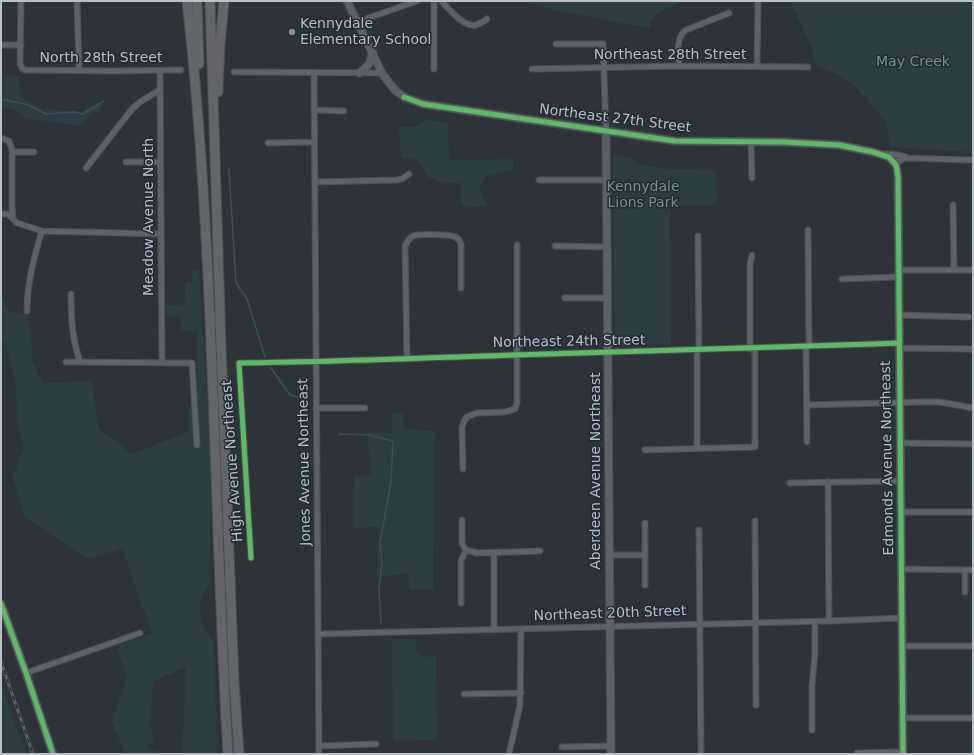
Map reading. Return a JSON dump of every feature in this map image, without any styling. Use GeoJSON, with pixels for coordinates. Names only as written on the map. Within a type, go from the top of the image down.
{"type":"FeatureCollection","features":[{"type":"Feature","properties":{"kind":"highway"},"geometry":{"type":"LineString","coordinates":[[187,1],[203,188]]}},
{"type":"Feature","properties":{"kind":"highway"},"geometry":{"type":"LineString","coordinates":[[197,1],[203,188],[228,754]]}},
{"type":"Feature","properties":{"kind":"highway"},"geometry":{"type":"LineString","coordinates":[[210,1],[216,222],[234,681],[239,754]]}},
{"type":"Feature","properties":{"kind":"highway"},"geometry":{"type":"LineString","coordinates":[[216,222],[218,90],[224,1]]}},
{"type":"Feature","properties":{"kind":"street"},"geometry":{"type":"LineString","coordinates":[[1,45],[20,45],[21,1]]}},
{"type":"Feature","properties":{"kind":"street"},"geometry":{"type":"LineString","coordinates":[[77,1],[78,71]]}},
{"type":"Feature","properties":{"kind":"street"},"geometry":{"type":"LineString","coordinates":[[234,72],[382,73],[347,1]]}},
{"type":"Feature","properties":{"kind":"street"},"geometry":{"type":"LineString","coordinates":[[357,22],[417,1]]}},
{"type":"Feature","properties":{"kind":"street"},"geometry":{"type":"LineString","coordinates":[[434,1],[434,69]]}},
{"type":"Feature","properties":{"kind":"street"},"geometry":{"type":"LineString","coordinates":[[441,1],[464,23],[470,26],[477,25],[487,19]]}},
{"type":"Feature","properties":{"kind":"street"},"geometry":{"type":"LineString","coordinates":[[757,67],[758,1]]}},
{"type":"Feature","properties":{"kind":"street"},"geometry":{"type":"LineString","coordinates":[[679,66],[679,39],[682,33],[729,13]]}},
{"type":"Feature","properties":{"kind":"street","name":"Aberdeen Avenue Northeast"},"geometry":{"type":"LineString","coordinates":[[556,44],[603,44],[607,180],[611,626],[610,750]]}},
{"type":"Feature","properties":{"kind":"street","name":"North 28th Street"},"geometry":{"type":"LineString","coordinates":[[20,45],[20,64],[22,68],[27,70],[181,70]]}},
{"type":"Feature","properties":{"kind":"street"},"geometry":{"type":"LineString","coordinates":[[360,73],[369,64],[373,53]]}},
{"type":"Feature","properties":{"kind":"street","name":"Northeast 28th Street"},"geometry":{"type":"LineString","coordinates":[[532,69],[679,66],[808,67]]}},
{"type":"Feature","properties":{"kind":"street","name":"Meadow Avenue North"},"geometry":{"type":"LineString","coordinates":[[160,71],[162,362]]}},
{"type":"Feature","properties":{"kind":"street","name":"Jones Avenue Northeast"},"geometry":{"type":"LineString","coordinates":[[314,73],[319,754]]}},
{"type":"Feature","properties":{"kind":"street","name":"Northeast 27th Street"},"geometry":{"type":"LineString","coordinates":[[382,73],[396,91],[404,97],[423,104],[606,131],[674,141],[829,144],[880,154],[889,157],[894,163],[903,158],[973,160]]}},
{"type":"Feature","properties":{"kind":"street"},"geometry":{"type":"LineString","coordinates":[[86,168],[132,109],[140,102],[160,90]]}},
{"type":"Feature","properties":{"kind":"street"},"geometry":{"type":"LineString","coordinates":[[314,110],[344,111]]}},
{"type":"Feature","properties":{"kind":"street"},"geometry":{"type":"LineString","coordinates":[[1,138],[9,141],[11,144],[13,219]]}},
{"type":"Feature","properties":{"kind":"street"},"geometry":{"type":"LineString","coordinates":[[268,143],[314,142]]}},
{"type":"Feature","properties":{"kind":"street"},"geometry":{"type":"LineString","coordinates":[[751,142],[752,178]]}},
{"type":"Feature","properties":{"kind":"street"},"geometry":{"type":"LineString","coordinates":[[12,152],[34,152]]}},
{"type":"Feature","properties":{"kind":"street","name":"Northeast 27th Street"},"geometry":{"type":"LineString","coordinates":[[880,154],[894,154],[908,158]]}},
{"type":"Feature","properties":{"kind":"street"},"geometry":{"type":"LineString","coordinates":[[126,162],[160,162]]}},
{"type":"Feature","properties":{"kind":"street","name":"Edmonds Avenue Northeast"},"geometry":{"type":"LineString","coordinates":[[894,163],[898,170],[903,753]]}},
{"type":"Feature","properties":{"kind":"street"},"geometry":{"type":"LineString","coordinates":[[315,182],[396,180],[402,179],[409,174]]}},
{"type":"Feature","properties":{"kind":"street"},"geometry":{"type":"LineString","coordinates":[[538,180],[607,180]]}},
{"type":"Feature","properties":{"kind":"street"},"geometry":{"type":"LineString","coordinates":[[953,205],[954,270]]}},
{"type":"Feature","properties":{"kind":"street"},"geometry":{"type":"LineString","coordinates":[[1,214],[8,214],[17,223],[42,231],[160,234]]}},
{"type":"Feature","properties":{"kind":"street"},"geometry":{"type":"LineString","coordinates":[[807,442],[808,230]]}},
{"type":"Feature","properties":{"kind":"street"},"geometry":{"type":"LineString","coordinates":[[27,311],[27,291],[30,274],[42,231]]}},
{"type":"Feature","properties":{"kind":"street"},"geometry":{"type":"LineString","coordinates":[[407,358],[405,246],[408,240],[411,237],[418,235],[451,236],[458,238],[461,244],[461,288]]}},
{"type":"Feature","properties":{"kind":"street"},"geometry":{"type":"LineString","coordinates":[[697,449],[698,236]]}},
{"type":"Feature","properties":{"kind":"street"},"geometry":{"type":"LineString","coordinates":[[463,469],[462,428],[467,417],[477,413],[506,412],[515,409],[518,398],[517,245]]}},
{"type":"Feature","properties":{"kind":"street"},"geometry":{"type":"LineString","coordinates":[[555,246],[607,247]]}},
{"type":"Feature","properties":{"kind":"street"},"geometry":{"type":"LineString","coordinates":[[645,450],[755,447],[750,264],[752,255]]}},
{"type":"Feature","properties":{"kind":"street"},"geometry":{"type":"LineString","coordinates":[[842,278],[899,273],[973,270]]}},
{"type":"Feature","properties":{"kind":"street"},"geometry":{"type":"LineString","coordinates":[[71,294],[72,332],[80,362]]}},
{"type":"Feature","properties":{"kind":"street"},"geometry":{"type":"LineString","coordinates":[[565,298],[608,298]]}},
{"type":"Feature","properties":{"kind":"street"},"geometry":{"type":"LineString","coordinates":[[899,315],[969,317]]}},
{"type":"Feature","properties":{"kind":"street","name":"Northeast 24th Street"},"geometry":{"type":"LineString","coordinates":[[239,363],[753,349],[808,346],[899,346],[973,349]]}},
{"type":"Feature","properties":{"kind":"street"},"geometry":{"type":"LineString","coordinates":[[66,362],[192,363],[197,445]]}},
{"type":"Feature","properties":{"kind":"street","name":"High Avenue Northeast"},"geometry":{"type":"LineString","coordinates":[[239,363],[252,558]]}},
{"type":"Feature","properties":{"kind":"street"},"geometry":{"type":"LineString","coordinates":[[807,405],[940,402],[973,408]]}},
{"type":"Feature","properties":{"kind":"street"},"geometry":{"type":"LineString","coordinates":[[316,408],[365,408]]}},
{"type":"Feature","properties":{"kind":"street"},"geometry":{"type":"LineString","coordinates":[[900,443],[973,444]]}},
{"type":"Feature","properties":{"kind":"street"},"geometry":{"type":"LineString","coordinates":[[790,483],[900,481]]}},
{"type":"Feature","properties":{"kind":"street"},"geometry":{"type":"LineString","coordinates":[[828,482],[829,621]]}},
{"type":"Feature","properties":{"kind":"street"},"geometry":{"type":"LineString","coordinates":[[901,512],[973,512]]}},
{"type":"Feature","properties":{"kind":"street"},"geometry":{"type":"LineString","coordinates":[[462,520],[462,544],[466,550],[472,553],[540,551]]}},
{"type":"Feature","properties":{"kind":"street"},"geometry":{"type":"LineString","coordinates":[[755,521],[756,705]]}},
{"type":"Feature","properties":{"kind":"street"},"geometry":{"type":"LineString","coordinates":[[645,523],[645,585]]}},
{"type":"Feature","properties":{"kind":"street"},"geometry":{"type":"LineString","coordinates":[[699,530],[702,754]]}},
{"type":"Feature","properties":{"kind":"street"},"geometry":{"type":"LineString","coordinates":[[461,603],[461,561],[466,550]]}},
{"type":"Feature","properties":{"kind":"street"},"geometry":{"type":"LineString","coordinates":[[494,553],[494,630]]}},
{"type":"Feature","properties":{"kind":"street"},"geometry":{"type":"LineString","coordinates":[[610,555],[645,555]]}},
{"type":"Feature","properties":{"kind":"street"},"geometry":{"type":"LineString","coordinates":[[901,569],[973,570]]}},
{"type":"Feature","properties":{"kind":"street"},"geometry":{"type":"LineString","coordinates":[[965,570],[965,592]]}},
{"type":"Feature","properties":{"kind":"street"},"geometry":{"type":"LineString","coordinates":[[1,604],[53,754]]}},
{"type":"Feature","properties":{"kind":"street","name":"Northeast 20th Street"},"geometry":{"type":"LineString","coordinates":[[319,634],[756,622],[815,622],[902,618]]}},
{"type":"Feature","properties":{"kind":"street"},"geometry":{"type":"LineString","coordinates":[[812,730],[812,686],[815,653],[815,622]]}},
{"type":"Feature","properties":{"kind":"street"},"geometry":{"type":"LineString","coordinates":[[509,754],[520,705],[521,629]]}},
{"type":"Feature","properties":{"kind":"street"},"geometry":{"type":"LineString","coordinates":[[26,673],[140,633]]}},
{"type":"Feature","properties":{"kind":"street"},"geometry":{"type":"LineString","coordinates":[[902,646],[973,646]]}},
{"type":"Feature","properties":{"kind":"street"},"geometry":{"type":"LineString","coordinates":[[464,694],[521,693]]}},
{"type":"Feature","properties":{"kind":"street"},"geometry":{"type":"LineString","coordinates":[[902,718],[973,718]]}},
{"type":"Feature","properties":{"kind":"street"},"geometry":{"type":"LineString","coordinates":[[319,746],[376,744]]}},
{"type":"Feature","properties":{"kind":"street"},"geometry":{"type":"LineString","coordinates":[[562,747],[610,750]]}},
{"type":"Feature","properties":{"kind":"street"},"geometry":{"type":"LineString","coordinates":[[857,753],[903,753]]}},
{"type":"Feature","properties":{"kind":"green space"},"geometry":{"type":"Polygon","coordinates":[[[524,1],[683,1],[655,14],[649,28],[554,10],[524,1]]]}},
{"type":"Feature","properties":{"kind":"green space","name":"May Creek"},"geometry":{"type":"Polygon","coordinates":[[[790,1],[973,1],[973,152],[890,147],[886,121],[857,89],[838,74],[816,66],[812,48],[790,1]]]}},
{"type":"Feature","properties":{"kind":"green space"},"geometry":{"type":"Polygon","coordinates":[[[18,76],[21,97],[42,109],[81,112],[98,102],[104,105],[78,126],[25,118],[12,109],[1,108],[1,77],[18,76]]]}},
{"type":"Feature","properties":{"kind":"green space"},"geometry":{"type":"Polygon","coordinates":[[[424,120],[448,123],[449,160],[513,159],[513,170],[488,175],[479,185],[487,206],[468,207],[461,204],[461,183],[445,182],[433,179],[429,177],[418,160],[401,158],[399,127],[415,127],[424,120]]]}},
{"type":"Feature","properties":{"kind":"green space","name":"Kennydale Lions Park"},"geometry":{"type":"Polygon","coordinates":[[[613,155],[635,159],[636,164],[669,169],[716,170],[717,205],[670,205],[671,344],[615,346],[613,155]]]}},
{"type":"Feature","properties":{"kind":"green space"},"geometry":{"type":"Polygon","coordinates":[[[199,270],[212,461],[209,584],[200,602],[201,621],[214,642],[217,754],[182,754],[186,667],[153,682],[149,733],[152,727],[153,744],[148,743],[148,750],[159,751],[159,754],[125,754],[112,721],[127,678],[116,646],[152,633],[122,548],[89,559],[25,518],[13,477],[24,447],[18,427],[15,379],[5,344],[1,339],[1,296],[9,312],[29,314],[33,362],[43,383],[92,381],[98,428],[132,454],[190,431],[188,406],[198,405],[197,331],[181,330],[180,315],[166,316],[166,305],[182,305],[185,301],[185,283],[192,282],[192,271],[199,270]]]}},
{"type":"Feature","properties":{"kind":"green space"},"geometry":{"type":"Polygon","coordinates":[[[402,413],[404,429],[434,431],[433,590],[409,589],[408,573],[377,577],[378,527],[353,528],[354,476],[372,475],[367,433],[392,433],[392,414],[402,413]]]}},
{"type":"Feature","properties":{"kind":"green space"},"geometry":{"type":"Polygon","coordinates":[[[392,639],[416,639],[416,651],[424,657],[436,656],[437,740],[393,741],[392,639]]]}},
{"type":"Feature","properties":{"kind":"green space"},"geometry":{"type":"Polygon","coordinates":[[[1,682],[26,754],[1,754],[1,682]]]}},
{"type":"Feature","properties":{"kind":"waterway"},"geometry":{"type":"LineString","coordinates":[[1,99],[29,105],[46,114],[74,112],[83,114],[104,101]]}},
{"type":"Feature","properties":{"kind":"waterway"},"geometry":{"type":"LineString","coordinates":[[229,169],[236,283],[247,299],[265,357]]}},
{"type":"Feature","properties":{"kind":"waterway"},"geometry":{"type":"LineString","coordinates":[[271,368],[290,395],[305,399]]}},
{"type":"Feature","properties":{"kind":"waterway"},"geometry":{"type":"LineString","coordinates":[[339,434],[370,435],[393,441],[391,481],[380,543],[382,563],[379,587],[381,624]]}},
{"type":"Feature","properties":{"kind":"railway"},"geometry":{"type":"LineString","coordinates":[[1,662],[33,754]]}},
{"type":"Feature","properties":{"kind":"cycle path"},"geometry":{"type":"LineString","coordinates":[[404,97],[423,104],[675,141],[783,142],[839,145],[889,157],[896,165],[898,176],[903,754]]}},
{"type":"Feature","properties":{"kind":"cycle path"},"geometry":{"type":"LineString","coordinates":[[251,558],[239,363],[899,343]]}},
{"type":"Feature","properties":{"kind":"cycle path"},"geometry":{"type":"LineString","coordinates":[[1,604],[53,754]]}},
{"type":"Feature","properties":{"kind":"place","name":"Kennydale Elementary School"},"geometry":{"type":"Point","coordinates":[292,32]}}]}
